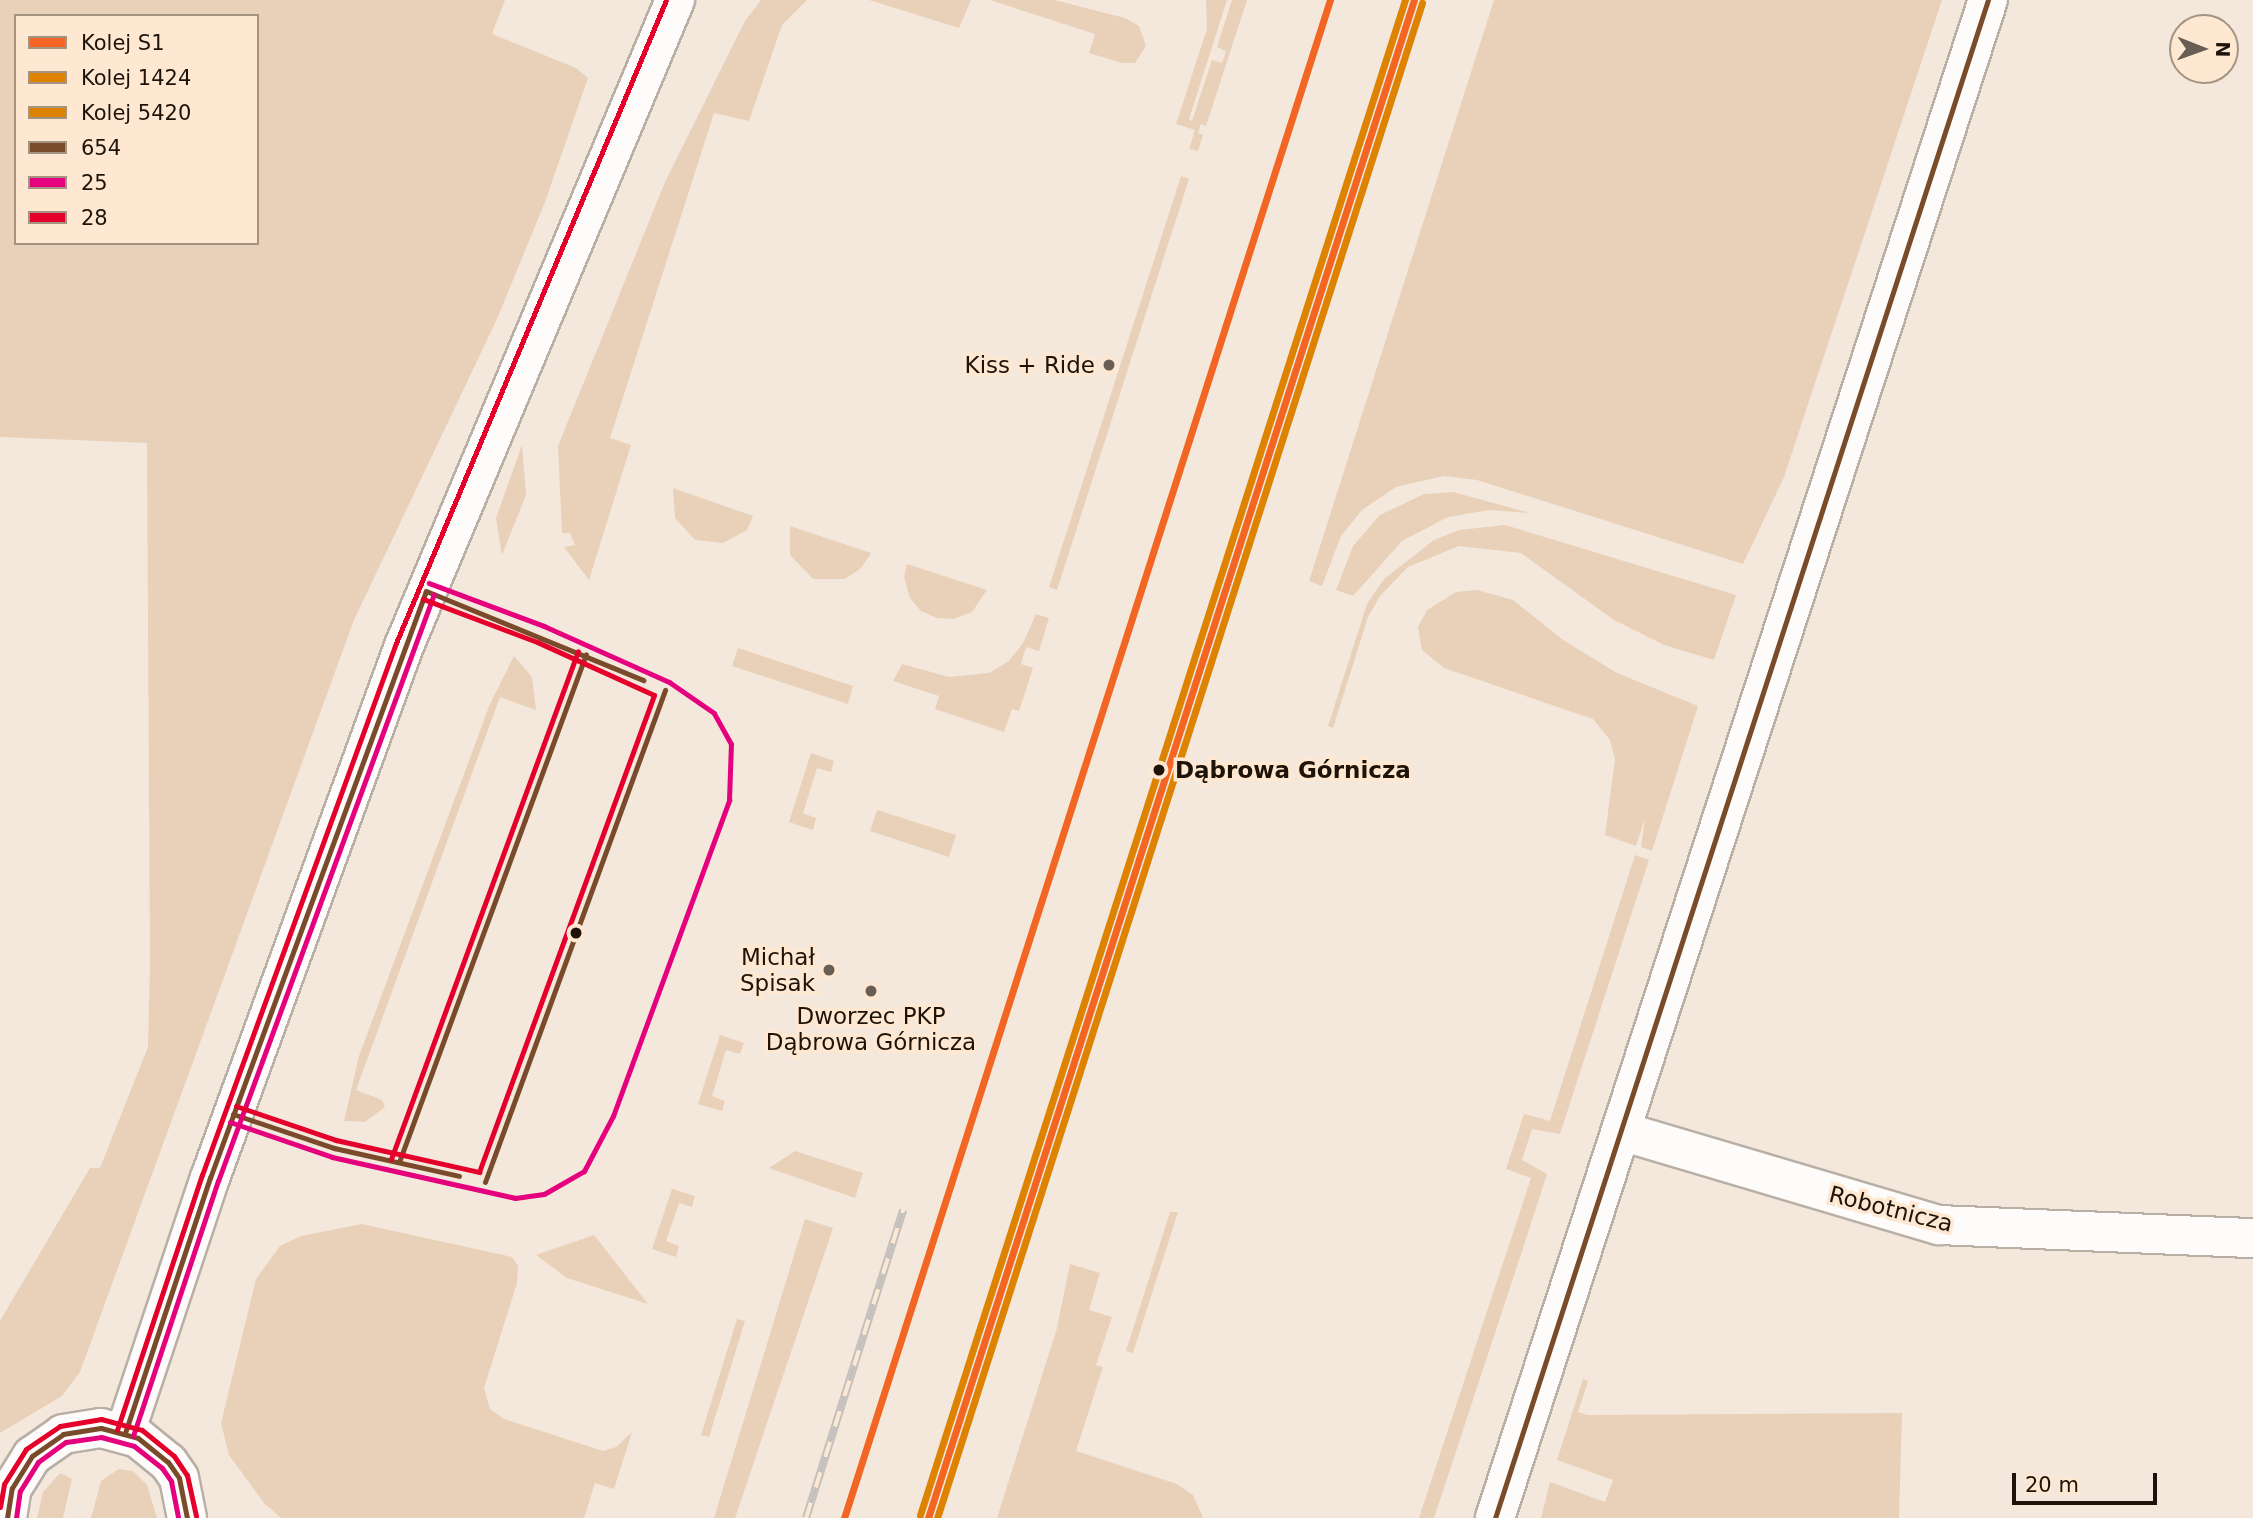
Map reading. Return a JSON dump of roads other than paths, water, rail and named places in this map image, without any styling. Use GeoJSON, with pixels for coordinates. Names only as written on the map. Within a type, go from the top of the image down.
{"type":"FeatureCollection","features":[{"type":"Feature","properties":{"kind":"street"},"geometry":{"type":"LineString","coordinates":[[125,1433],[210,1178],[404,646],[675,0]]}},
{"type":"Feature","properties":{"kind":"street"},"geometry":{"type":"LineString","coordinates":[[1495,1518],[1988,0]]}},
{"type":"Feature","properties":{"kind":"street","name":"Robotnicza"},"geometry":{"type":"LineString","coordinates":[[1621,1131],[1940,1225],[2253,1238]]}},
{"type":"Feature","properties":{"kind":"street"},"geometry":{"type":"LineString","coordinates":[[5,1510],[20,1471],[46,1443],[82,1429],[125,1433],[154,1448],[168,1462],[178,1478],[187,1518]]}},
{"type":"Feature","properties":{"kind":"railway"},"geometry":{"type":"LineString","coordinates":[[806,1518],[903,1210]]}},
{"type":"Feature","properties":{"kind":"rail line","name":"S1"},"geometry":{"type":"LineString","coordinates":[[844,1518],[1330,0]]}},
{"type":"Feature","properties":{"kind":"rail line","name":"5420"},"geometry":{"type":"LineString","coordinates":[[920,1515],[1405,0]]}},
{"type":"Feature","properties":{"kind":"rail line","name":"S1"},"geometry":{"type":"LineString","coordinates":[[928,1518],[1414,0]]}},
{"type":"Feature","properties":{"kind":"rail line","name":"1424"},"geometry":{"type":"LineString","coordinates":[[937,1518],[1422,3]]}},
{"type":"Feature","properties":{"kind":"place","name":"Kiss + Ride"},"geometry":{"type":"Point","coordinates":[1109,365]}},
{"type":"Feature","properties":{"kind":"place","name":"Dąbrowa Górnicza"},"geometry":{"type":"Point","coordinates":[1159,770]}},
{"type":"Feature","properties":{"kind":"place","name":"Michał Spisak"},"geometry":{"type":"Point","coordinates":[829,970]}},
{"type":"Feature","properties":{"kind":"place","name":"Dworzec PKP Dąbrowa Górnicza"},"geometry":{"type":"Point","coordinates":[871,991]}}]}
